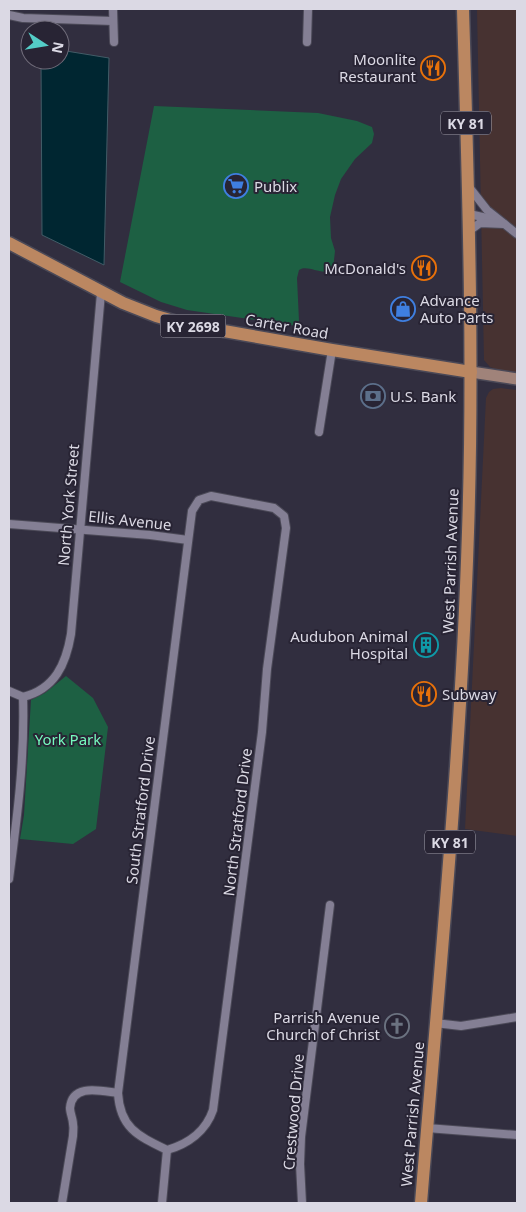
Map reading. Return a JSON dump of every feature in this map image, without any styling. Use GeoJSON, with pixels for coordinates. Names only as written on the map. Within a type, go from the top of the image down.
{"type":"FeatureCollection","features":[{"type":"Feature","properties":{"kind":"main road","name":"West Parrish Avenue"},"geometry":{"type":"LineString","coordinates":[[421,1203],[463,657],[468,528],[471,372],[470,231],[463,9]]}},
{"type":"Feature","properties":{"kind":"main road","name":"Carter Road"},"geometry":{"type":"LineString","coordinates":[[9,243],[101,292],[140,310],[184,324],[332,350],[517,379]]}},
{"type":"Feature","properties":{"kind":"street"},"geometry":{"type":"LineString","coordinates":[[113,9],[114,42]]}},
{"type":"Feature","properties":{"kind":"street"},"geometry":{"type":"LineString","coordinates":[[307,42],[308,9]]}},
{"type":"Feature","properties":{"kind":"street"},"geometry":{"type":"LineString","coordinates":[[9,14],[32,18],[113,21]]}},
{"type":"Feature","properties":{"kind":"street"},"geometry":{"type":"LineString","coordinates":[[468,186],[479,201],[517,234]]}},
{"type":"Feature","properties":{"kind":"street"},"geometry":{"type":"LineString","coordinates":[[469,214],[494,218],[504,224]]}},
{"type":"Feature","properties":{"kind":"street"},"geometry":{"type":"LineString","coordinates":[[470,231],[480,223],[504,224]]}},
{"type":"Feature","properties":{"kind":"street","name":"North York Street"},"geometry":{"type":"LineString","coordinates":[[23,697],[36,692],[53,679],[64,663],[71,634],[101,292]]}},
{"type":"Feature","properties":{"kind":"street"},"geometry":{"type":"LineString","coordinates":[[319,432],[332,350]]}},
{"type":"Feature","properties":{"kind":"street","name":"South Stratford Drive"},"geometry":{"type":"LineString","coordinates":[[167,1150],[144,1139],[131,1129],[121,1114],[118,1093],[192,511],[199,500],[211,496],[246,502]]}},
{"type":"Feature","properties":{"kind":"street","name":"North Stratford Drive"},"geometry":{"type":"LineString","coordinates":[[167,1150],[187,1141],[200,1132],[213,1110],[262,732],[267,669],[286,521],[284,516],[274,508],[246,502]]}},
{"type":"Feature","properties":{"kind":"street","name":"Ellis Avenue"},"geometry":{"type":"LineString","coordinates":[[9,524],[150,534],[188,540]]}},
{"type":"Feature","properties":{"kind":"street"},"geometry":{"type":"LineString","coordinates":[[9,691],[23,697],[23,717],[9,879]]}},
{"type":"Feature","properties":{"kind":"street","name":"Crestwood Drive"},"geometry":{"type":"LineString","coordinates":[[302,1203],[301,1137],[330,904]]}},
{"type":"Feature","properties":{"kind":"street"},"geometry":{"type":"LineString","coordinates":[[435,1023],[461,1026],[517,1017]]}},
{"type":"Feature","properties":{"kind":"street"},"geometry":{"type":"LineString","coordinates":[[62,1203],[73,1136],[70,1108],[72,1101],[80,1091],[118,1093]]}},
{"type":"Feature","properties":{"kind":"street"},"geometry":{"type":"LineString","coordinates":[[427,1128],[517,1135]]}},
{"type":"Feature","properties":{"kind":"street"},"geometry":{"type":"LineString","coordinates":[[162,1203],[167,1150]]}},
{"type":"Feature","properties":{"kind":"shaded area"},"geometry":{"type":"Polygon","coordinates":[[[477,9],[517,9],[517,373],[490,367],[484,360],[477,9]]]}},
{"type":"Feature","properties":{"kind":"shaded area"},"geometry":{"type":"Polygon","coordinates":[[[493,389],[517,390],[517,836],[465,829],[486,398],[493,389]]]}},
{"type":"Feature","properties":{"kind":"green space"},"geometry":{"type":"Polygon","coordinates":[[[154,106],[318,113],[357,121],[372,127],[374,134],[372,143],[355,159],[341,179],[335,195],[330,217],[331,238],[335,251],[333,269],[324,272],[307,268],[299,270],[297,278],[299,321],[297,326],[187,310],[161,302],[120,282],[154,106]]]}},
{"type":"Feature","properties":{"kind":"green space","name":"York Park"},"geometry":{"type":"Polygon","coordinates":[[[66,676],[93,698],[108,727],[96,829],[73,844],[20,839],[24,815],[31,700],[45,693],[66,676]]]}},
{"type":"Feature","properties":{"kind":"water"},"geometry":{"type":"Polygon","coordinates":[[[70,52],[109,58],[104,265],[42,235],[41,70],[70,70],[70,52]]]}},
{"type":"Feature","properties":{"kind":"place","name":"Moonlite Restaurant"},"geometry":{"type":"Point","coordinates":[433,68]}},
{"type":"Feature","properties":{"kind":"place","name":"Publix"},"geometry":{"type":"Point","coordinates":[236,186]}},
{"type":"Feature","properties":{"kind":"place","name":"McDonald's"},"geometry":{"type":"Point","coordinates":[424,268]}},
{"type":"Feature","properties":{"kind":"place","name":"Advance Auto Parts"},"geometry":{"type":"Point","coordinates":[403,309]}},
{"type":"Feature","properties":{"kind":"place","name":"U.S. Bank"},"geometry":{"type":"Point","coordinates":[373,396]}},
{"type":"Feature","properties":{"kind":"place","name":"Audubon Animal Hospital"},"geometry":{"type":"Point","coordinates":[426,645]}},
{"type":"Feature","properties":{"kind":"place","name":"Subway"},"geometry":{"type":"Point","coordinates":[424,694]}},
{"type":"Feature","properties":{"kind":"place","name":"Parrish Avenue Church of Christ"},"geometry":{"type":"Point","coordinates":[397,1026]}}]}
